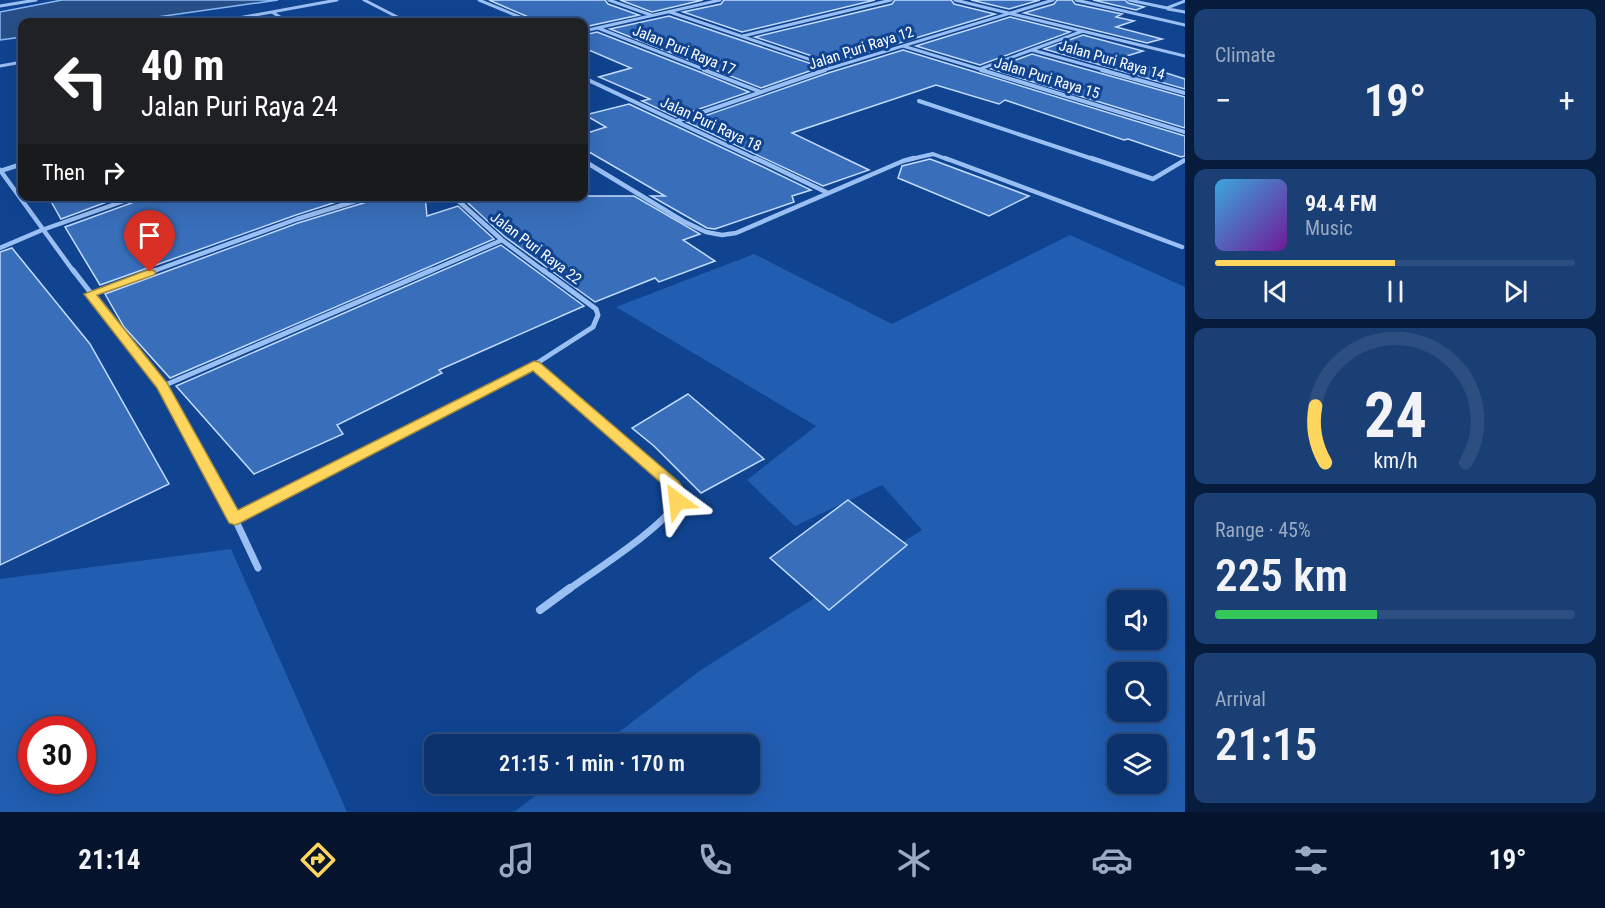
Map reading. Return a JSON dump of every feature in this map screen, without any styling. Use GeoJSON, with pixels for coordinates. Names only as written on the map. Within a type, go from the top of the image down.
{"type":"FeatureCollection","features":[{"type":"Feature","properties":{"kind":"street"},"geometry":{"type":"LineString","coordinates":[[0,6],[36,0]]}},
{"type":"Feature","properties":{"kind":"street"},"geometry":{"type":"LineString","coordinates":[[240,18],[337,0]]}},
{"type":"Feature","properties":{"kind":"street"},"geometry":{"type":"LineString","coordinates":[[364,0],[399,18]]}},
{"type":"Feature","properties":{"kind":"street"},"geometry":{"type":"LineString","coordinates":[[479,0],[522,18]]}},
{"type":"Feature","properties":{"kind":"street"},"geometry":{"type":"LineString","coordinates":[[609,0],[651,15]]}},
{"type":"Feature","properties":{"kind":"street"},"geometry":{"type":"LineString","coordinates":[[588,30],[720,0]]}},
{"type":"Feature","properties":{"kind":"street"},"geometry":{"type":"LineString","coordinates":[[742,36],[891,0]]}},
{"type":"Feature","properties":{"kind":"street"},"geometry":{"type":"LineString","coordinates":[[955,0],[1185,56]]}},
{"type":"Feature","properties":{"kind":"street","name":"Jalan Puri Raya 12"},"geometry":{"type":"LineString","coordinates":[[677,120],[833,67],[1053,0]]}},
{"type":"Feature","properties":{"kind":"street"},"geometry":{"type":"LineString","coordinates":[[1076,0],[1185,25]]}},
{"type":"Feature","properties":{"kind":"street"},"geometry":{"type":"LineString","coordinates":[[1129,0],[1185,12]]}},
{"type":"Feature","properties":{"kind":"street"},"geometry":{"type":"LineString","coordinates":[[1167,8],[1185,1]]}},
{"type":"Feature","properties":{"kind":"street"},"geometry":{"type":"LineString","coordinates":[[272,12],[282,18]]}},
{"type":"Feature","properties":{"kind":"street"},"geometry":{"type":"LineString","coordinates":[[670,12],[833,67]]}},
{"type":"Feature","properties":{"kind":"street","name":"Jalan Puri Raya 17"},"geometry":{"type":"LineString","coordinates":[[598,28],[762,93]]}},
{"type":"Feature","properties":{"kind":"street"},"geometry":{"type":"LineString","coordinates":[[979,69],[1084,31]]}},
{"type":"Feature","properties":{"kind":"street","name":"Jalan Puri Raya 15"},"geometry":{"type":"LineString","coordinates":[[902,46],[1185,132]]}},
{"type":"Feature","properties":{"kind":"street","name":"Jalan Puri Raya 14"},"geometry":{"type":"LineString","coordinates":[[1032,50],[1185,93]]}},
{"type":"Feature","properties":{"kind":"street"},"geometry":{"type":"LineString","coordinates":[[0,66],[18,63]]}},
{"type":"Feature","properties":{"kind":"street","name":"Jalan Puri Raya 18"},"geometry":{"type":"LineString","coordinates":[[588,80],[828,193]]}},
{"type":"Feature","properties":{"kind":"street"},"geometry":{"type":"LineString","coordinates":[[919,101],[1153,179],[1185,160]]}},
{"type":"Feature","properties":{"kind":"street"},"geometry":{"type":"LineString","coordinates":[[588,163],[682,221],[706,232],[722,235],[736,233],[903,161],[933,154],[1182,247]]}},
{"type":"Feature","properties":{"kind":"street"},"geometry":{"type":"LineString","coordinates":[[18,165],[0,171],[18,196]]}},
{"type":"Feature","properties":{"kind":"street"},"geometry":{"type":"LineString","coordinates":[[21,201],[90,294],[163,386],[235,519],[258,567]]}},
{"type":"Feature","properties":{"kind":"street"},"geometry":{"type":"LineString","coordinates":[[0,248],[42,230],[124,201]]}},
{"type":"Feature","properties":{"kind":"street"},"geometry":{"type":"LineString","coordinates":[[90,294],[297,219],[356,201]]}},
{"type":"Feature","properties":{"kind":"street","name":"Jalan Puri Raya 22"},"geometry":{"type":"LineString","coordinates":[[459,201],[502,240],[597,309],[597,321],[593,327],[534,365]]}},
{"type":"Feature","properties":{"kind":"street"},"geometry":{"type":"LineString","coordinates":[[163,386],[502,240]]}},
{"type":"Feature","properties":{"kind":"street"},"geometry":{"type":"LineString","coordinates":[[235,519],[534,365],[677,490],[677,501],[663,520],[540,610]]}},
{"type":"Feature","properties":{"kind":"shaded area"},"geometry":{"type":"Polygon","coordinates":[[[62,0],[278,0],[150,18],[18,18],[18,38],[0,40],[0,12],[62,0]]]}},
{"type":"Feature","properties":{"kind":"shaded area"},"geometry":{"type":"Polygon","coordinates":[[[1070,235],[1185,287],[1185,812],[514,812],[538,794],[760,794],[760,734],[616,734],[701,670],[922,530],[882,485],[795,526],[747,480],[816,426],[616,307],[754,254],[892,324],[1070,235]]]}},
{"type":"Feature","properties":{"kind":"shaded area"},"geometry":{"type":"Polygon","coordinates":[[[231,549],[347,812],[0,812],[0,579],[231,549]]]}},
{"type":"Feature","properties":{"kind":"building"},"geometry":{"type":"Polygon","coordinates":[[[489,0],[605,0],[608,4],[639,15],[588,26],[588,18],[531,18],[489,0]]]}},
{"type":"Feature","properties":{"kind":"building"},"geometry":{"type":"Polygon","coordinates":[[[620,0],[703,0],[652,12],[620,0]]]}},
{"type":"Feature","properties":{"kind":"building"},"geometry":{"type":"Polygon","coordinates":[[[724,0],[875,0],[742,32],[683,12],[721,4],[724,0]]]}},
{"type":"Feature","properties":{"kind":"building"},"geometry":{"type":"Polygon","coordinates":[[[895,0],[951,0],[954,4],[995,14],[833,63],[755,37],[892,4],[895,0]]]}},
{"type":"Feature","properties":{"kind":"building"},"geometry":{"type":"Polygon","coordinates":[[[971,0],[1040,0],[1009,9],[971,0]]]}},
{"type":"Feature","properties":{"kind":"building"},"geometry":{"type":"Polygon","coordinates":[[[1057,0],[1072,0],[1075,4],[1122,14],[1116,17],[1134,21],[1116,27],[1162,39],[1147,43],[1024,13],[1054,4],[1057,0]]]}},
{"type":"Feature","properties":{"kind":"building"},"geometry":{"type":"Polygon","coordinates":[[[1093,0],[1125,0],[1144,7],[1136,10],[1093,0]]]}},
{"type":"Feature","properties":{"kind":"building"},"geometry":{"type":"Polygon","coordinates":[[[669,16],[821,67],[761,88],[610,29],[669,16]]]}},
{"type":"Feature","properties":{"kind":"building"},"geometry":{"type":"Polygon","coordinates":[[[1010,17],[1070,32],[980,65],[916,46],[1010,17]]]}},
{"type":"Feature","properties":{"kind":"building"},"geometry":{"type":"Polygon","coordinates":[[[597,32],[749,92],[676,117],[642,101],[650,99],[599,77],[631,68],[588,50],[588,34],[597,32]]]}},
{"type":"Feature","properties":{"kind":"building"},"geometry":{"type":"Polygon","coordinates":[[[1083,35],[1143,51],[1120,58],[1185,79],[1185,89],[1044,49],[1083,35]]]}},
{"type":"Feature","properties":{"kind":"building"},"geometry":{"type":"Polygon","coordinates":[[[903,50],[1185,136],[1185,156],[1181,157],[1128,139],[1124,140],[1005,100],[999,104],[936,85],[792,133],[869,170],[823,186],[687,122],[828,73],[903,50]]]}},
{"type":"Feature","properties":{"kind":"building"},"geometry":{"type":"Polygon","coordinates":[[[1032,54],[1185,97],[1185,128],[991,69],[1032,54]]]}},
{"type":"Feature","properties":{"kind":"building"},"geometry":{"type":"Polygon","coordinates":[[[629,104],[811,190],[792,196],[794,202],[715,229],[707,228],[651,196],[665,196],[588,151],[588,133],[606,127],[588,117],[588,114],[629,104]]]}},
{"type":"Feature","properties":{"kind":"building"},"geometry":{"type":"Polygon","coordinates":[[[930,159],[1029,196],[989,216],[898,178],[902,166],[930,159]]]}},
{"type":"Feature","properties":{"kind":"building"},"geometry":{"type":"Polygon","coordinates":[[[588,196],[634,196],[700,234],[683,240],[715,261],[659,282],[655,278],[595,302],[505,237],[468,203],[475,201],[588,201],[588,196]]]}},
{"type":"Feature","properties":{"kind":"building"},"geometry":{"type":"Polygon","coordinates":[[[51,201],[110,201],[61,219],[51,201]]]}},
{"type":"Feature","properties":{"kind":"building"},"geometry":{"type":"Polygon","coordinates":[[[137,201],[339,201],[100,285],[65,227],[137,201]]]}},
{"type":"Feature","properties":{"kind":"building"},"geometry":{"type":"Polygon","coordinates":[[[370,201],[426,201],[427,216],[458,206],[494,239],[170,378],[124,327],[105,294],[298,223],[370,201]]]}},
{"type":"Feature","properties":{"kind":"building"},"geometry":{"type":"Polygon","coordinates":[[[501,245],[584,306],[439,370],[442,373],[337,425],[343,434],[254,474],[176,386],[501,245]]]}},
{"type":"Feature","properties":{"kind":"building"},"geometry":{"type":"Polygon","coordinates":[[[12,248],[90,344],[169,484],[0,565],[0,252],[12,248]]]}},
{"type":"Feature","properties":{"kind":"building"},"geometry":{"type":"Polygon","coordinates":[[[688,394],[764,459],[701,493],[654,446],[632,428],[688,394]]]}},
{"type":"Feature","properties":{"kind":"building"},"geometry":{"type":"Polygon","coordinates":[[[848,500],[907,545],[829,610],[770,558],[848,500]]]}},
{"type":"Feature","properties":{"kind":"route"},"geometry":{"type":"LineString","coordinates":[[150,272],[90,294],[163,386],[235,519],[534,365],[673,485],[677,490],[677,501]]}}]}
